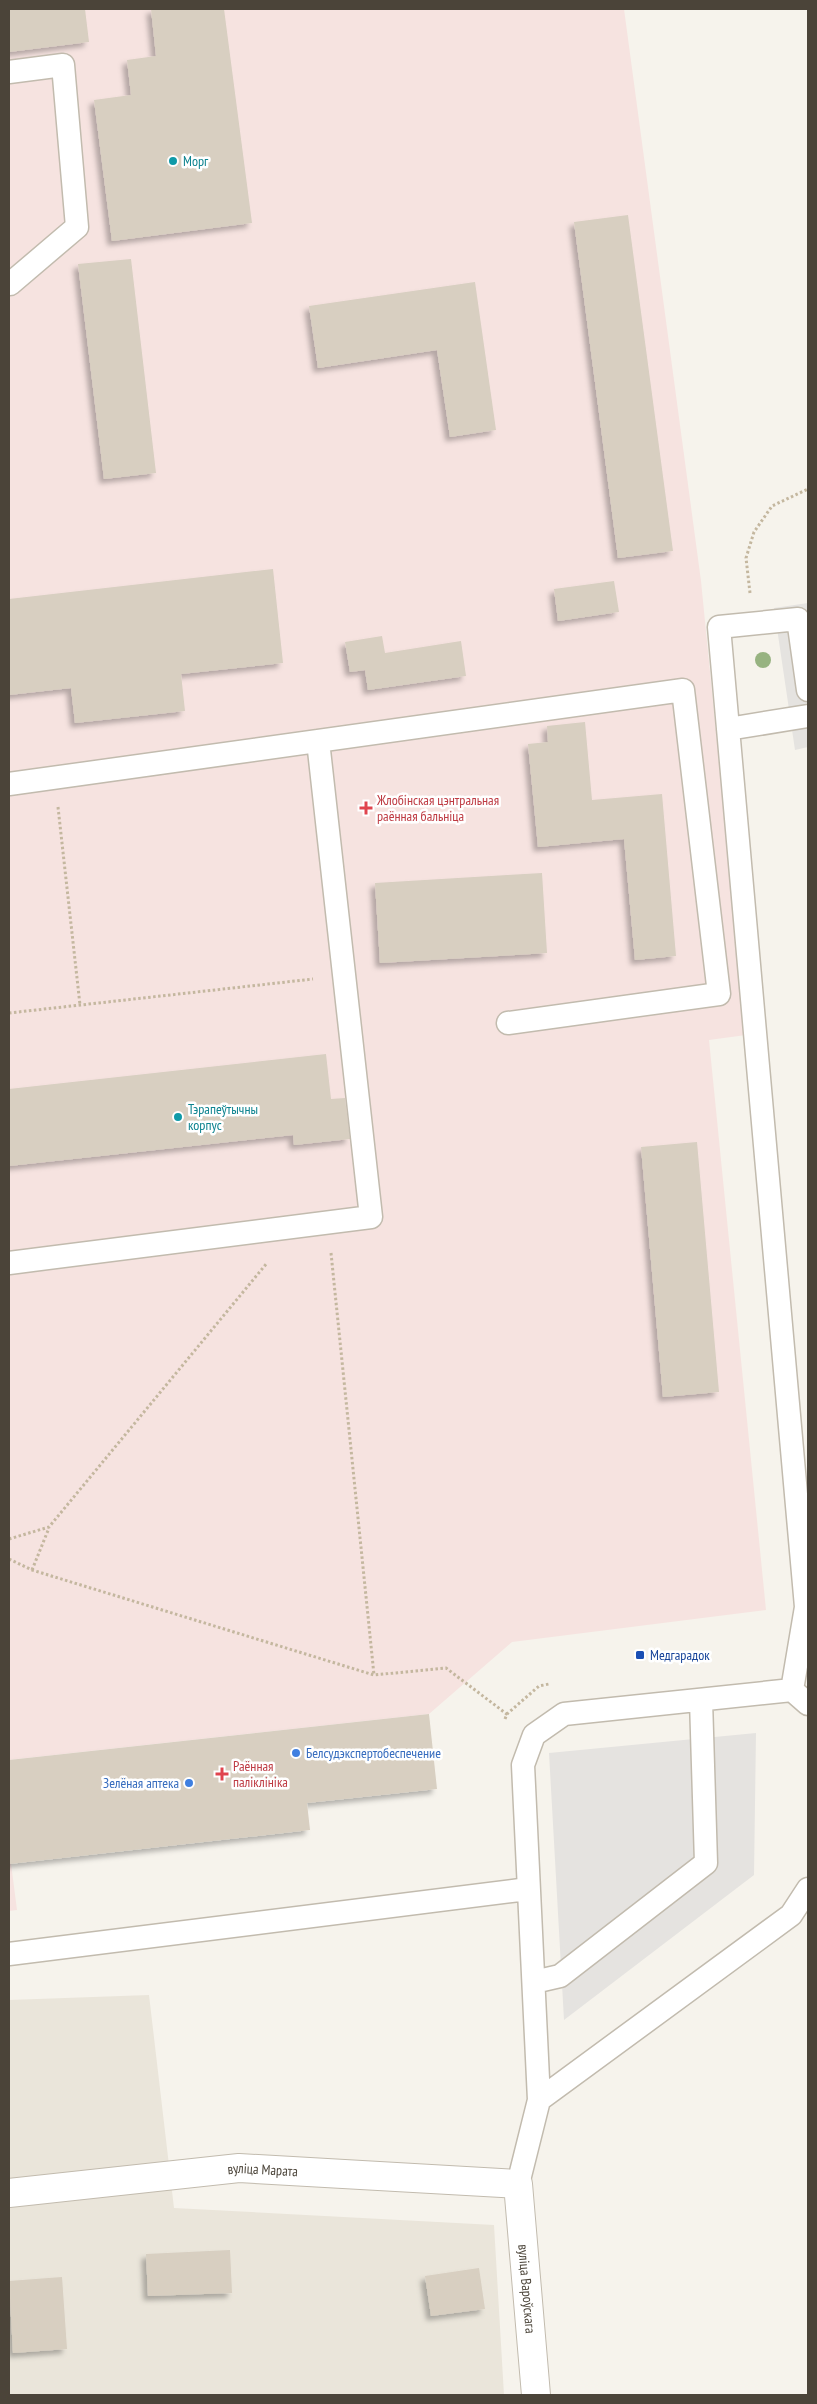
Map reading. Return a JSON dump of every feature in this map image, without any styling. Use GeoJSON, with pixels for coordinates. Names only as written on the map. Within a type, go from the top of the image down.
{"type":"FeatureCollection","features":[{"type":"Feature","properties":{"kind":"street","name":"вуліца Марата"},"geometry":{"type":"LineString","coordinates":[[9,2192],[239,2168],[518,2184]]}},
{"type":"Feature","properties":{"kind":"street","name":"вуліца Вароўскага"},"geometry":{"type":"LineString","coordinates":[[518,2184],[536,2395]]}},
{"type":"Feature","properties":{"kind":"lane"},"geometry":{"type":"LineString","coordinates":[[9,72],[64,65],[77,227],[10,284]]}},
{"type":"Feature","properties":{"kind":"lane"},"geometry":{"type":"LineString","coordinates":[[518,2184],[538,2100],[523,1765],[534,1735],[564,1714],[701,1700],[800,1697],[806,1607],[719,627],[798,619],[808,690]]}},
{"type":"Feature","properties":{"kind":"lane"},"geometry":{"type":"LineString","coordinates":[[9,784],[684,690],[719,994],[508,1023]]}},
{"type":"Feature","properties":{"kind":"lane"},"geometry":{"type":"LineString","coordinates":[[728,729],[808,716]]}},
{"type":"Feature","properties":{"kind":"lane"},"geometry":{"type":"LineString","coordinates":[[9,1263],[371,1217],[318,741]]}},
{"type":"Feature","properties":{"kind":"lane"},"geometry":{"type":"LineString","coordinates":[[534,1982],[560,1976],[706,1864],[701,1700]]}},
{"type":"Feature","properties":{"kind":"lane"},"geometry":{"type":"LineString","coordinates":[[9,1954],[528,1889]]}},
{"type":"Feature","properties":{"kind":"lane"},"geometry":{"type":"LineString","coordinates":[[538,2100],[791,1915],[808,1889]]}},
{"type":"Feature","properties":{"kind":"path"},"geometry":{"type":"LineString","coordinates":[[753,624],[746,558],[754,532],[772,506],[808,489]]}},
{"type":"Feature","properties":{"kind":"path"},"geometry":{"type":"LineString","coordinates":[[58,804],[80,1004]]}},
{"type":"Feature","properties":{"kind":"path"},"geometry":{"type":"LineString","coordinates":[[9,1013],[344,975]]}},
{"type":"Feature","properties":{"kind":"path"},"geometry":{"type":"LineString","coordinates":[[328,1223],[374,1675]]}},
{"type":"Feature","properties":{"kind":"path"},"geometry":{"type":"LineString","coordinates":[[32,1570],[49,1527],[296,1227]]}},
{"type":"Feature","properties":{"kind":"path"},"geometry":{"type":"LineString","coordinates":[[9,1539],[49,1527]]}},
{"type":"Feature","properties":{"kind":"path"},"geometry":{"type":"LineString","coordinates":[[9,1559],[32,1570],[374,1675],[446,1668],[534,1735]]}},
{"type":"Feature","properties":{"kind":"path"},"geometry":{"type":"LineString","coordinates":[[504,1724],[507,1714],[539,1686],[558,1684]]}},
{"type":"Feature","properties":{"kind":"shaded area","name":"Жлобінская цэнтральная раённая бальніца"},"geometry":{"type":"Polygon","coordinates":[[[9,9],[624,9],[701,581],[746,1035],[709,1040],[766,1610],[512,1642],[429,1714],[9,1760],[9,9]]]}},
{"type":"Feature","properties":{"kind":"shaded area"},"geometry":{"type":"Polygon","coordinates":[[[808,603],[808,747],[795,750],[774,608],[808,603]]]}},
{"type":"Feature","properties":{"kind":"shaded area"},"geometry":{"type":"Polygon","coordinates":[[[756,1733],[754,1875],[564,2020],[549,1753],[756,1733]]]}},
{"type":"Feature","properties":{"kind":"shaded area"},"geometry":{"type":"Polygon","coordinates":[[[9,1848],[17,1910],[9,1911],[9,1848]]]}},
{"type":"Feature","properties":{"kind":"shaded area"},"geometry":{"type":"Polygon","coordinates":[[[149,1995],[174,2208],[494,2225],[504,2395],[9,2395],[9,2000],[149,1995]]]}},
{"type":"Feature","properties":{"kind":"building"},"geometry":{"type":"Polygon","coordinates":[[[9,9],[85,9],[89,42],[9,52],[9,9]]]}},
{"type":"Feature","properties":{"kind":"building","name":"Морг"},"geometry":{"type":"Polygon","coordinates":[[[151,9],[224,9],[252,223],[112,241],[94,100],[131,95],[127,60],[156,56],[151,9]]]}},
{"type":"Feature","properties":{"kind":"building"},"geometry":{"type":"Polygon","coordinates":[[[628,215],[673,551],[618,558],[574,222],[628,215]]]}},
{"type":"Feature","properties":{"kind":"building"},"geometry":{"type":"Polygon","coordinates":[[[131,259],[156,473],[104,479],[78,264],[131,259]]]}},
{"type":"Feature","properties":{"kind":"building"},"geometry":{"type":"Polygon","coordinates":[[[475,282],[496,430],[450,437],[437,350],[318,368],[309,306],[475,282]]]}},
{"type":"Feature","properties":{"kind":"building"},"geometry":{"type":"Polygon","coordinates":[[[273,569],[283,663],[181,674],[185,711],[75,723],[71,688],[9,695],[9,599],[273,569]]]}},
{"type":"Feature","properties":{"kind":"building"},"geometry":{"type":"Polygon","coordinates":[[[614,581],[619,612],[558,621],[554,589],[614,581]]]}},
{"type":"Feature","properties":{"kind":"building"},"geometry":{"type":"Polygon","coordinates":[[[382,636],[385,653],[461,641],[466,676],[368,690],[365,670],[350,672],[345,642],[382,636]]]}},
{"type":"Feature","properties":{"kind":"building"},"geometry":{"type":"Polygon","coordinates":[[[585,722],[592,800],[662,794],[676,956],[635,960],[624,839],[538,847],[528,744],[548,742],[547,726],[585,722]]]}},
{"type":"Feature","properties":{"kind":"building"},"geometry":{"type":"Polygon","coordinates":[[[542,873],[547,953],[380,963],[375,883],[542,873]]]}},
{"type":"Feature","properties":{"kind":"building","name":"Тэрапеўтычны корпус"},"geometry":{"type":"Polygon","coordinates":[[[326,1054],[331,1099],[345,1098],[350,1139],[294,1145],[293,1135],[9,1166],[9,1089],[326,1054]]]}},
{"type":"Feature","properties":{"kind":"building"},"geometry":{"type":"Polygon","coordinates":[[[697,1142],[719,1392],[663,1397],[641,1147],[697,1142]]]}},
{"type":"Feature","properties":{"kind":"building","name":"Раённая паліклініка"},"geometry":{"type":"Polygon","coordinates":[[[429,1714],[437,1789],[307,1803],[310,1830],[9,1864],[9,1760],[429,1714]]]}},
{"type":"Feature","properties":{"kind":"building"},"geometry":{"type":"Polygon","coordinates":[[[230,2250],[232,2293],[148,2296],[146,2254],[230,2250]]]}},
{"type":"Feature","properties":{"kind":"building"},"geometry":{"type":"Polygon","coordinates":[[[479,2268],[485,2309],[431,2316],[425,2276],[479,2268]]]}},
{"type":"Feature","properties":{"kind":"building"},"geometry":{"type":"Polygon","coordinates":[[[62,2277],[67,2349],[13,2353],[9,2281],[62,2277]]]}},
{"type":"Feature","properties":{"kind":"place","name":"Морг"},"geometry":{"type":"Point","coordinates":[173,161]}},
{"type":"Feature","properties":{"kind":"place","name":"Жлобінская цэнтральная раённая бальніца"},"geometry":{"type":"Point","coordinates":[366,808]}},
{"type":"Feature","properties":{"kind":"place","name":"Тэрапеўтычны корпус"},"geometry":{"type":"Point","coordinates":[178,1117]}},
{"type":"Feature","properties":{"kind":"place","name":"Медгарадок"},"geometry":{"type":"Point","coordinates":[640,1655]}},
{"type":"Feature","properties":{"kind":"place","name":"Белсудэкспертобеспечение"},"geometry":{"type":"Point","coordinates":[296,1753]}},
{"type":"Feature","properties":{"kind":"place","name":"Раённая паліклініка"},"geometry":{"type":"Point","coordinates":[222,1774]}},
{"type":"Feature","properties":{"kind":"place","name":"Зелёная аптека"},"geometry":{"type":"Point","coordinates":[189,1783]}}]}
